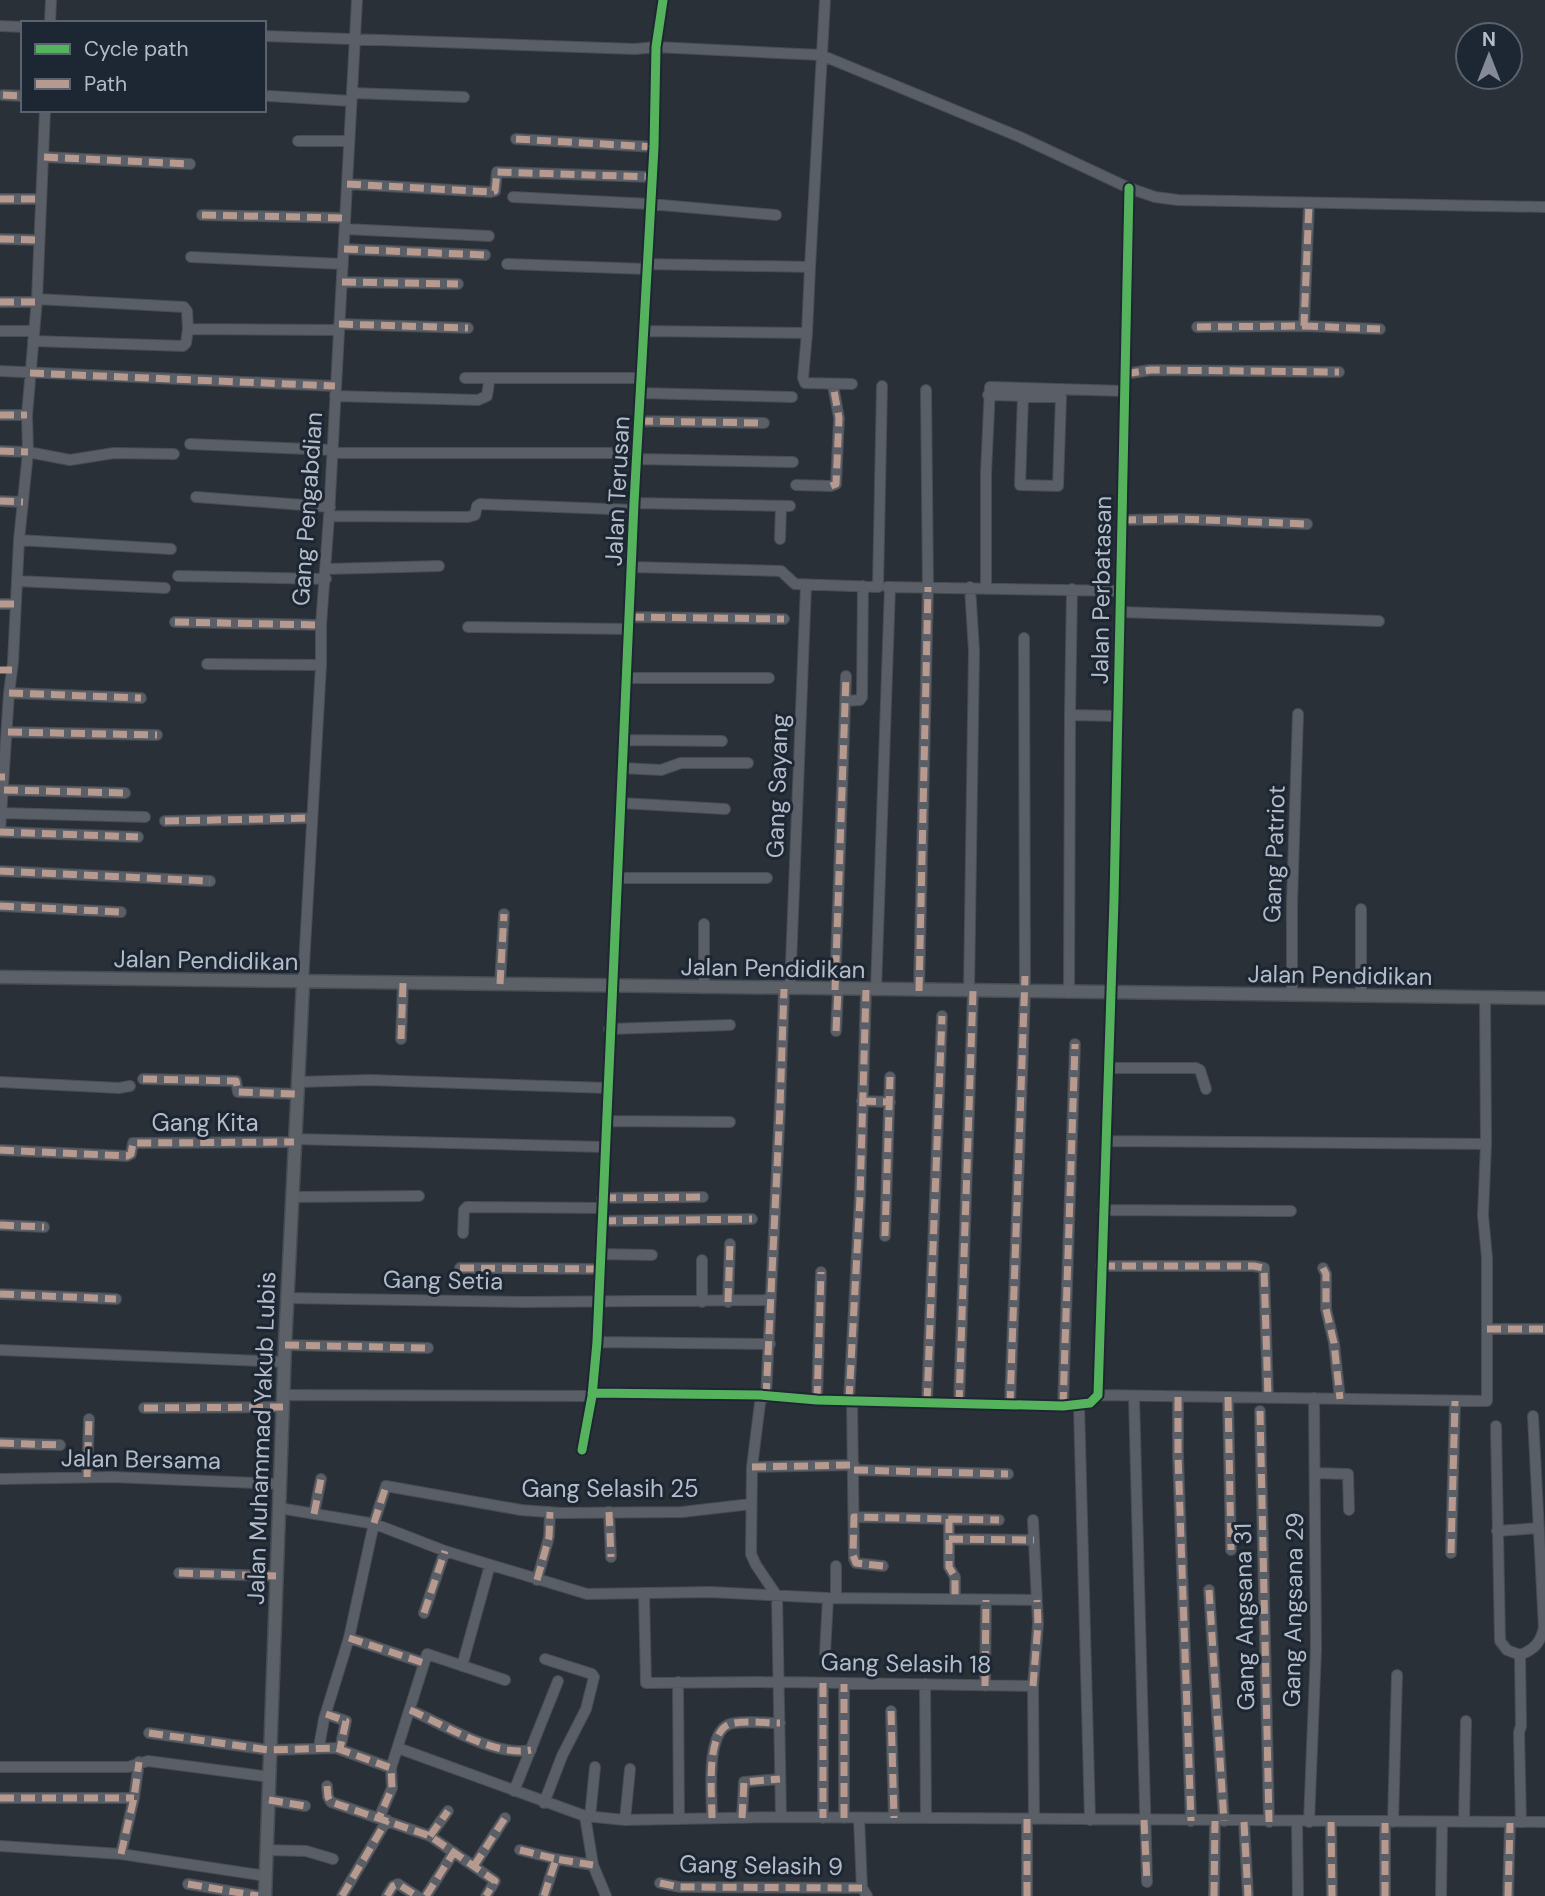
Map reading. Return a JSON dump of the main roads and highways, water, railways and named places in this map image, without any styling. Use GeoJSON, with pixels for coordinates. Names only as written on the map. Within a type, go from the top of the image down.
{"type":"FeatureCollection","features":[{"type":"Feature","properties":{"kind":"main road","name":"Jalan Pendidikan"},"geometry":{"type":"LineString","coordinates":[[0,977],[1545,998]]}},
{"type":"Feature","properties":{"kind":"main road","name":"Jalan Muhammad Yakub Lubis"},"geometry":{"type":"LineString","coordinates":[[265,1896],[285,1345],[303,983]]}}]}
